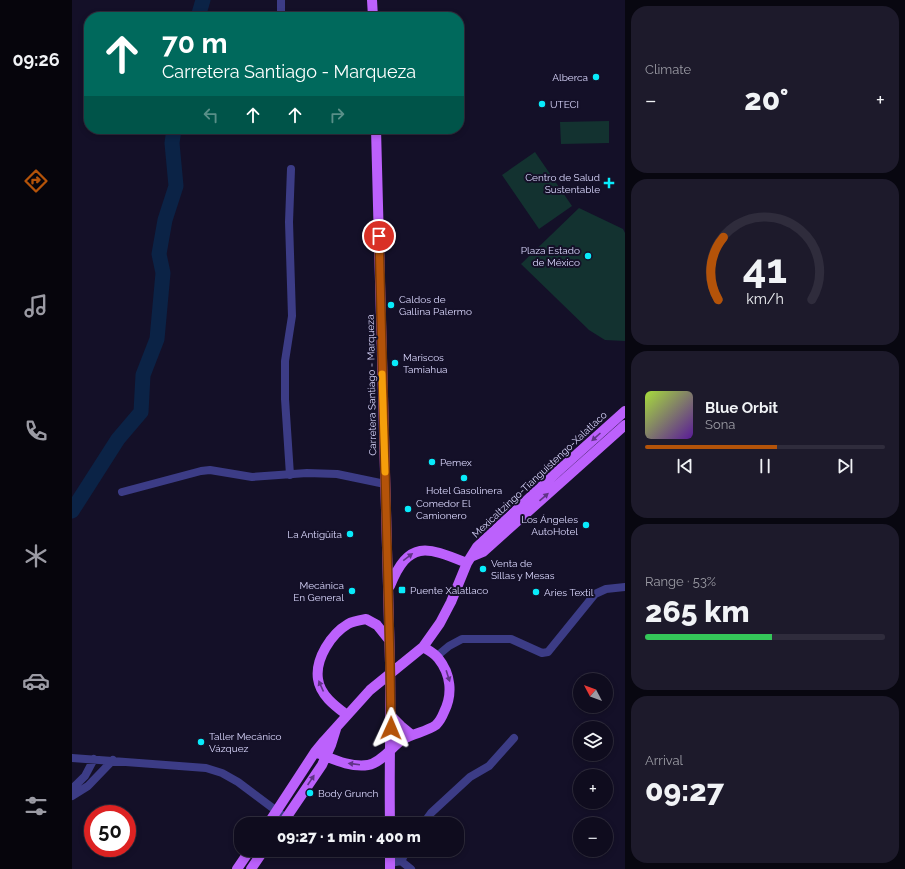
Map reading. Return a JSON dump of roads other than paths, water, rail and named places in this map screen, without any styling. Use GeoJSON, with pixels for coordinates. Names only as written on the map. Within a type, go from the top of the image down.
{"type":"FeatureCollection","features":[{"type":"Feature","properties":{"kind":"main road"},"geometry":{"type":"LineString","coordinates":[[372,0],[373,12]]}},
{"type":"Feature","properties":{"kind":"main road","name":"Carretera Santiago - Marqueza"},"geometry":{"type":"LineString","coordinates":[[376,134],[391,686],[390,817]]}},
{"type":"Feature","properties":{"kind":"main road","name":"Mexicaltzingo-Tianguistengo-Xalatlaco"},"geometry":{"type":"LineString","coordinates":[[273,817],[314,752],[347,715],[382,680],[423,647],[440,623],[451,602],[469,560],[477,547],[625,411]]}},
{"type":"Feature","properties":{"kind":"main road","name":"Mexicaltzingo-Tianguistengo-Xalatlaco"},"geometry":{"type":"LineString","coordinates":[[469,560],[483,552],[625,425]]}},
{"type":"Feature","properties":{"kind":"main road"},"geometry":{"type":"LineString","coordinates":[[388,590],[396,570],[404,560],[417,551],[435,551],[469,560]]}},
{"type":"Feature","properties":{"kind":"main road"},"geometry":{"type":"LineString","coordinates":[[347,715],[334,705],[325,695],[318,680],[319,665],[327,645],[337,632],[348,624],[366,619],[377,625],[389,640]]}},
{"type":"Feature","properties":{"kind":"main road"},"geometry":{"type":"LineString","coordinates":[[314,752],[346,763],[369,765],[390,752],[402,741],[436,724],[442,718],[449,700],[450,682],[446,671],[437,656],[423,647]]}},
{"type":"Feature","properties":{"kind":"main road"},"geometry":{"type":"LineString","coordinates":[[391,716],[412,735]]}},
{"type":"Feature","properties":{"kind":"main road","name":"Mexicaltzingo-Tianguistengo-Xalatlaco"},"geometry":{"type":"LineString","coordinates":[[287,817],[322,765],[337,727]]}},
{"type":"Feature","properties":{"kind":"main road"},"geometry":{"type":"LineString","coordinates":[[237,869],[245,857]]}},
{"type":"Feature","properties":{"kind":"main road"},"geometry":{"type":"LineString","coordinates":[[251,869],[259,857]]}},
{"type":"Feature","properties":{"kind":"street"},"geometry":{"type":"LineString","coordinates":[[281,12],[282,0]]}},
{"type":"Feature","properties":{"kind":"street"},"geometry":{"type":"LineString","coordinates":[[290,475],[285,400],[285,368],[292,316],[289,222],[291,169]]}},
{"type":"Feature","properties":{"kind":"street"},"geometry":{"type":"LineString","coordinates":[[122,492],[201,471],[210,470],[252,477],[307,473],[337,474],[385,484]]}},
{"type":"Feature","properties":{"kind":"street"},"geometry":{"type":"LineString","coordinates":[[437,656],[449,646],[462,639],[511,639],[542,653],[548,652],[595,594],[606,589],[625,587]]}},
{"type":"Feature","properties":{"kind":"street"},"geometry":{"type":"LineString","coordinates":[[428,817],[470,777],[489,766],[514,738]]}},
{"type":"Feature","properties":{"kind":"street"},"geometry":{"type":"LineString","coordinates":[[72,758],[206,768],[222,773],[238,782],[280,817]]}},
{"type":"Feature","properties":{"kind":"street"},"geometry":{"type":"LineString","coordinates":[[72,789],[85,776],[94,759]]}},
{"type":"Feature","properties":{"kind":"street"},"geometry":{"type":"LineString","coordinates":[[72,796],[88,786],[113,760]]}},
{"type":"Feature","properties":{"kind":"street"},"geometry":{"type":"LineString","coordinates":[[390,866],[401,861],[403,857]]}},
{"type":"Feature","properties":{"kind":"street"},"geometry":{"type":"LineString","coordinates":[[401,861],[411,869]]}},
{"type":"Feature","properties":{"kind":"waterway"},"geometry":{"type":"LineString","coordinates":[[199,12],[203,0]]}},
{"type":"Feature","properties":{"kind":"waterway"},"geometry":{"type":"LineString","coordinates":[[72,511],[118,439],[141,412],[143,375],[157,339],[163,273],[159,254],[165,220],[176,186],[172,143],[173,134]]}},
{"type":"Feature","properties":{"kind":"place","name":"Alberca"},"geometry":{"type":"Point","coordinates":[596,77]}},
{"type":"Feature","properties":{"kind":"place","name":"UTECI"},"geometry":{"type":"Point","coordinates":[542,104]}},
{"type":"Feature","properties":{"kind":"place","name":"Centro de Salud Sustentable"},"geometry":{"type":"Point","coordinates":[609,183]}},
{"type":"Feature","properties":{"kind":"place","name":"Plaza Estado de México"},"geometry":{"type":"Point","coordinates":[588,256]}},
{"type":"Feature","properties":{"kind":"place","name":"Caldos de Gallina Palermo"},"geometry":{"type":"Point","coordinates":[391,305]}},
{"type":"Feature","properties":{"kind":"place","name":"Mariscos Tamiahua"},"geometry":{"type":"Point","coordinates":[395,363]}},
{"type":"Feature","properties":{"kind":"place","name":"Pemex"},"geometry":{"type":"Point","coordinates":[432,462]}},
{"type":"Feature","properties":{"kind":"place","name":"Hotel Gasolinera"},"geometry":{"type":"Point","coordinates":[464,478]}},
{"type":"Feature","properties":{"kind":"place","name":"Comedor El Camionero"},"geometry":{"type":"Point","coordinates":[408,509]}},
{"type":"Feature","properties":{"kind":"place","name":"Los Ángeles AutoHotel"},"geometry":{"type":"Point","coordinates":[586,525]}},
{"type":"Feature","properties":{"kind":"place","name":"La Antigüita"},"geometry":{"type":"Point","coordinates":[350,534]}},
{"type":"Feature","properties":{"kind":"place","name":"Venta de Sillas y Mesas"},"geometry":{"type":"Point","coordinates":[483,569]}},
{"type":"Feature","properties":{"kind":"place","name":"Puente Xalatlaco"},"geometry":{"type":"Point","coordinates":[402,590]}},
{"type":"Feature","properties":{"kind":"place","name":"Mecánica En General"},"geometry":{"type":"Point","coordinates":[352,591]}},
{"type":"Feature","properties":{"kind":"place","name":"Aries Textil"},"geometry":{"type":"Point","coordinates":[536,592]}},
{"type":"Feature","properties":{"kind":"place","name":"Taller Mecánico Vázquez"},"geometry":{"type":"Point","coordinates":[201,742]}},
{"type":"Feature","properties":{"kind":"place","name":"Body Grunch"},"geometry":{"type":"Point","coordinates":[310,793]}}]}
